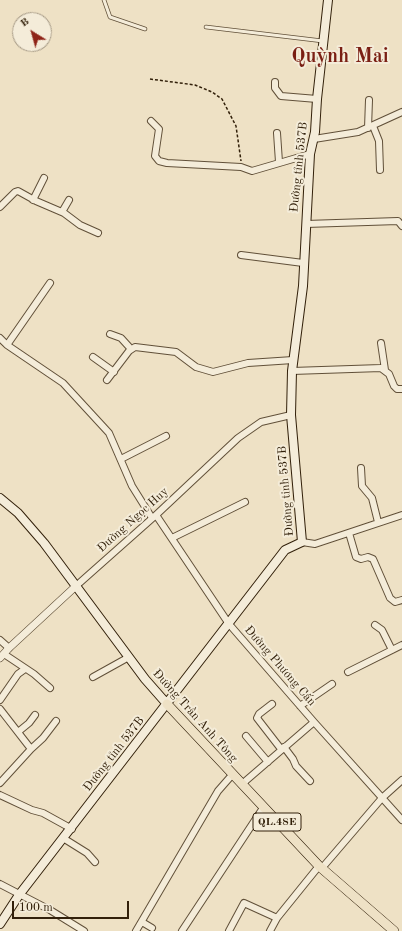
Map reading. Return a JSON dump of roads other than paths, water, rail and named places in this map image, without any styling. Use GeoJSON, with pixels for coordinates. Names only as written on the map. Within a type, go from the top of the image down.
{"type":"FeatureCollection","features":[{"type":"Feature","properties":{"kind":"main road","name":"Đường tỉnh 537B"},"geometry":{"type":"LineString","coordinates":[[0,924],[19,895],[63,838],[72,829],[286,550],[302,542],[291,415],[292,371],[302,286],[310,154],[314,139],[328,0]]}},
{"type":"Feature","properties":{"kind":"main road","name":"Đường Trần Anh Tông"},"geometry":{"type":"LineString","coordinates":[[0,498],[30,525],[145,679],[167,704],[320,867],[394,931]]}},
{"type":"Feature","properties":{"kind":"street"},"geometry":{"type":"LineString","coordinates":[[275,82],[277,91],[281,96],[317,99]]}},
{"type":"Feature","properties":{"kind":"street"},"geometry":{"type":"LineString","coordinates":[[369,100],[371,127],[379,141],[380,170]]}},
{"type":"Feature","properties":{"kind":"street"},"geometry":{"type":"LineString","coordinates":[[314,139],[347,134],[371,127],[402,112]]}},
{"type":"Feature","properties":{"kind":"street"},"geometry":{"type":"LineString","coordinates":[[151,121],[159,129],[154,151],[155,156],[159,160],[179,164],[242,167],[252,170],[264,168],[279,162],[310,154]]}},
{"type":"Feature","properties":{"kind":"street"},"geometry":{"type":"LineString","coordinates":[[277,133],[279,162]]}},
{"type":"Feature","properties":{"kind":"street"},"geometry":{"type":"LineString","coordinates":[[33,200],[44,178]]}},
{"type":"Feature","properties":{"kind":"street"},"geometry":{"type":"LineString","coordinates":[[0,207],[15,192],[18,191],[33,200],[62,212],[80,225],[98,233]]}},
{"type":"Feature","properties":{"kind":"street"},"geometry":{"type":"LineString","coordinates":[[62,212],[69,200]]}},
{"type":"Feature","properties":{"kind":"street"},"geometry":{"type":"LineString","coordinates":[[306,224],[398,221],[402,226]]}},
{"type":"Feature","properties":{"kind":"street"},"geometry":{"type":"LineString","coordinates":[[241,255],[303,263]]}},
{"type":"Feature","properties":{"kind":"street"},"geometry":{"type":"LineString","coordinates":[[7,345],[50,282]]}},
{"type":"Feature","properties":{"kind":"street"},"geometry":{"type":"LineString","coordinates":[[110,334],[121,338],[131,348]]}},
{"type":"Feature","properties":{"kind":"street","name":"Đường Phương Cấn"},"geometry":{"type":"LineString","coordinates":[[0,338],[7,345],[63,382],[109,433],[132,486],[154,517],[172,538],[229,624],[402,820]]}},
{"type":"Feature","properties":{"kind":"street"},"geometry":{"type":"LineString","coordinates":[[381,343],[385,370]]}},
{"type":"Feature","properties":{"kind":"street"},"geometry":{"type":"LineString","coordinates":[[107,380],[131,348],[141,347],[176,352],[196,367],[213,372],[248,363],[293,360]]}},
{"type":"Feature","properties":{"kind":"street"},"geometry":{"type":"LineString","coordinates":[[93,358],[114,372]]}},
{"type":"Feature","properties":{"kind":"street"},"geometry":{"type":"LineString","coordinates":[[292,371],[381,368],[391,377],[394,386],[402,389]]}},
{"type":"Feature","properties":{"kind":"street","name":"Đường Ngọc Huy"},"geometry":{"type":"LineString","coordinates":[[4,653],[76,586],[154,517],[238,438],[261,422],[291,415]]}},
{"type":"Feature","properties":{"kind":"street"},"geometry":{"type":"LineString","coordinates":[[121,459],[166,436]]}},
{"type":"Feature","properties":{"kind":"street"},"geometry":{"type":"LineString","coordinates":[[361,468],[362,486],[372,498],[378,522]]}},
{"type":"Feature","properties":{"kind":"street"},"geometry":{"type":"LineString","coordinates":[[172,538],[245,502]]}},
{"type":"Feature","properties":{"kind":"street"},"geometry":{"type":"LineString","coordinates":[[302,542],[315,544],[402,515]]}},
{"type":"Feature","properties":{"kind":"street"},"geometry":{"type":"LineString","coordinates":[[349,533],[354,554],[359,558],[368,557],[373,559],[390,598],[395,602],[402,600]]}},
{"type":"Feature","properties":{"kind":"street"},"geometry":{"type":"LineString","coordinates":[[375,625],[382,630],[392,650]]}},
{"type":"Feature","properties":{"kind":"street"},"geometry":{"type":"LineString","coordinates":[[0,640],[4,653],[50,688]]}},
{"type":"Feature","properties":{"kind":"street"},"geometry":{"type":"LineString","coordinates":[[348,672],[402,645]]}},
{"type":"Feature","properties":{"kind":"street"},"geometry":{"type":"LineString","coordinates":[[93,677],[129,657]]}},
{"type":"Feature","properties":{"kind":"street"},"geometry":{"type":"LineString","coordinates":[[0,700],[18,674],[25,669]]}},
{"type":"Feature","properties":{"kind":"street"},"geometry":{"type":"LineString","coordinates":[[300,706],[332,684]]}},
{"type":"Feature","properties":{"kind":"street"},"geometry":{"type":"LineString","coordinates":[[272,704],[259,714],[257,718],[294,759],[295,765],[310,781]]}},
{"type":"Feature","properties":{"kind":"street"},"geometry":{"type":"LineString","coordinates":[[0,709],[31,749]]}},
{"type":"Feature","properties":{"kind":"street"},"geometry":{"type":"LineString","coordinates":[[18,732],[29,723],[35,715]]}},
{"type":"Feature","properties":{"kind":"street"},"geometry":{"type":"LineString","coordinates":[[0,783],[31,749],[44,738],[56,721]]}},
{"type":"Feature","properties":{"kind":"street"},"geometry":{"type":"LineString","coordinates":[[242,784],[314,722]]}},
{"type":"Feature","properties":{"kind":"street"},"geometry":{"type":"LineString","coordinates":[[246,736],[268,762]]}},
{"type":"Feature","properties":{"kind":"street"},"geometry":{"type":"LineString","coordinates":[[136,931],[213,798],[232,774]]}},
{"type":"Feature","properties":{"kind":"street"},"geometry":{"type":"LineString","coordinates":[[270,931],[276,918],[320,867],[382,798],[402,780]]}},
{"type":"Feature","properties":{"kind":"street"},"geometry":{"type":"LineString","coordinates":[[0,795],[32,810],[43,812],[72,829]]}},
{"type":"Feature","properties":{"kind":"street"},"geometry":{"type":"LineString","coordinates":[[182,931],[263,808]]}},
{"type":"Feature","properties":{"kind":"street"},"geometry":{"type":"LineString","coordinates":[[63,838],[87,854],[95,862]]}},
{"type":"Feature","properties":{"kind":"street"},"geometry":{"type":"LineString","coordinates":[[0,884],[50,910],[84,931]]}},
{"type":"Feature","properties":{"kind":"street"},"geometry":{"type":"LineString","coordinates":[[229,931],[244,903],[276,918]]}},
{"type":"Feature","properties":{"kind":"street"},"geometry":{"type":"LineString","coordinates":[[142,922],[152,928]]}},
{"type":"Feature","properties":{"kind":"lane"},"geometry":{"type":"LineString","coordinates":[[104,0],[110,17],[145,29]]}},
{"type":"Feature","properties":{"kind":"lane"},"geometry":{"type":"LineString","coordinates":[[206,27],[324,41]]}},
{"type":"Feature","properties":{"kind":"district","name":"Quỳnh Mai"},"geometry":{"type":"Point","coordinates":[340,57]}}]}
